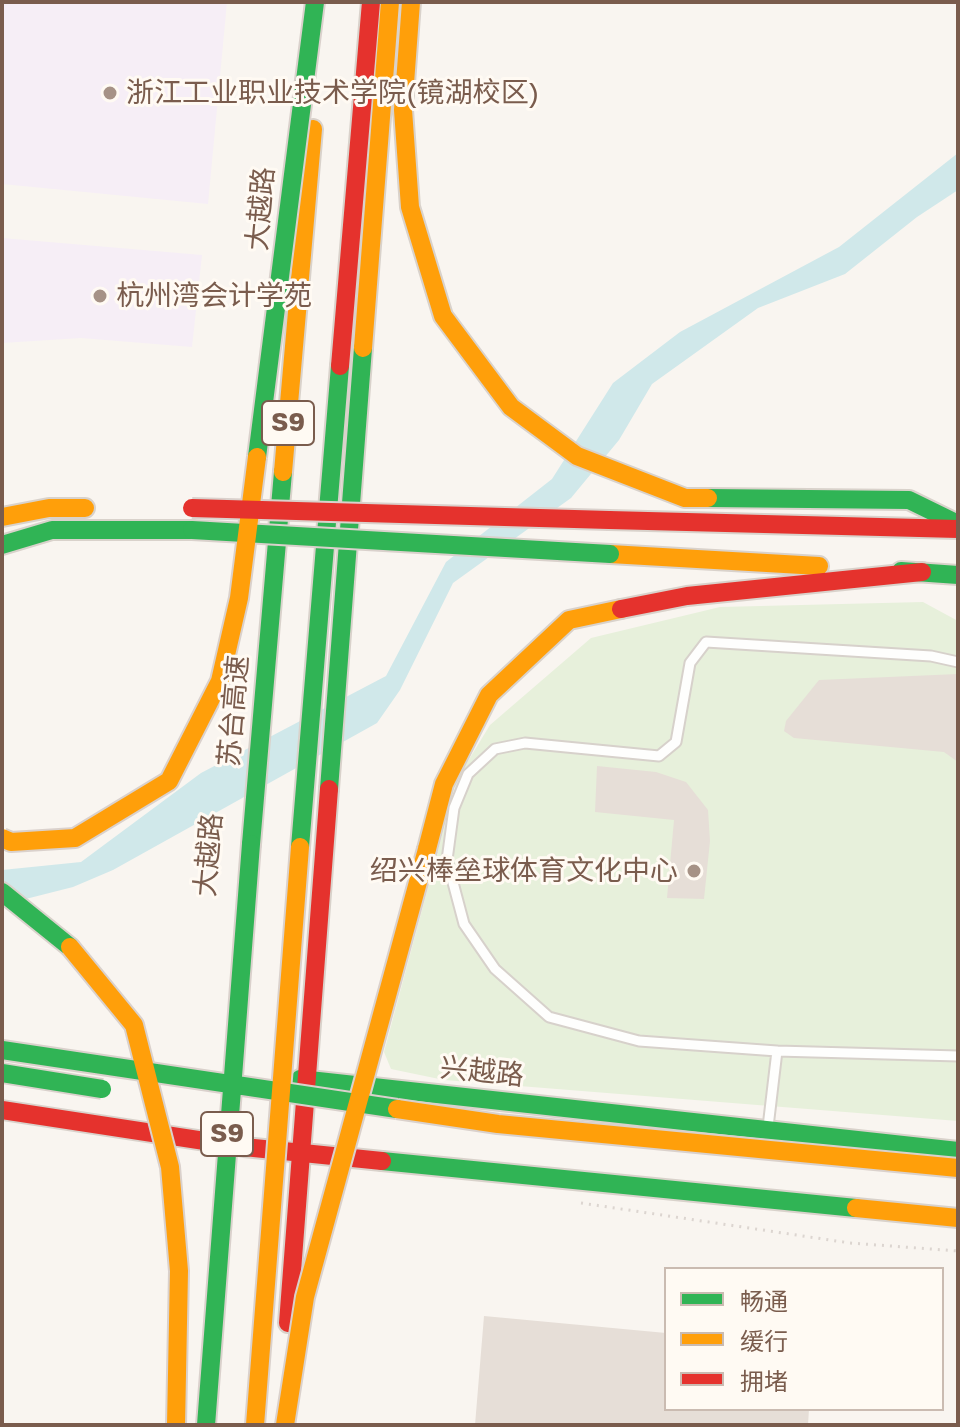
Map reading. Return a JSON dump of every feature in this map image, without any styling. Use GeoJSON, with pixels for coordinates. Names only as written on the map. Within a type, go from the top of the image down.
{"type":"FeatureCollection","features":[{"type":"Feature","properties":{"kind":"main road","name":"大越路"},"geometry":{"type":"LineString","coordinates":[[192,1425],[306,2]]}},
{"type":"Feature","properties":{"kind":"main road"},"geometry":{"type":"LineString","coordinates":[[2,838],[11,842],[75,838],[169,781],[220,681],[239,598],[315,2]]}},
{"type":"Feature","properties":{"kind":"main road","name":"苏台高速"},"geometry":{"type":"LineString","coordinates":[[206,1425],[235,1024],[324,2]]}},
{"type":"Feature","properties":{"kind":"main road","name":"S9"},"geometry":{"type":"LineString","coordinates":[[255,1425],[371,2]]}},
{"type":"Feature","properties":{"kind":"main road"},"geometry":{"type":"LineString","coordinates":[[282,1425],[390,2]]}},
{"type":"Feature","properties":{"kind":"main road"},"geometry":{"type":"LineString","coordinates":[[411,2],[403,110],[410,207],[443,316],[511,407],[577,456],[685,498],[909,500],[958,526]]}},
{"type":"Feature","properties":{"kind":"main road"},"geometry":{"type":"LineString","coordinates":[[2,517],[49,508],[97,508]]}},
{"type":"Feature","properties":{"kind":"main road"},"geometry":{"type":"LineString","coordinates":[[176,508],[958,526]]}},
{"type":"Feature","properties":{"kind":"main road"},"geometry":{"type":"LineString","coordinates":[[2,545],[52,530],[192,530],[958,575]]}},
{"type":"Feature","properties":{"kind":"main road"},"geometry":{"type":"LineString","coordinates":[[282,1425],[305,1297],[444,784],[489,695],[569,620],[687,596],[922,572]]}},
{"type":"Feature","properties":{"kind":"main road"},"geometry":{"type":"LineString","coordinates":[[2,892],[70,947],[134,1025],[170,1167],[179,1271],[176,1425]]}},
{"type":"Feature","properties":{"kind":"main road","name":"兴越路"},"geometry":{"type":"LineString","coordinates":[[2,1036],[306,1080],[958,1151]]}},
{"type":"Feature","properties":{"kind":"main road"},"geometry":{"type":"LineString","coordinates":[[2,1050],[498,1124],[958,1168]]}},
{"type":"Feature","properties":{"kind":"main road"},"geometry":{"type":"LineString","coordinates":[[2,1073],[172,1099]]}},
{"type":"Feature","properties":{"kind":"main road"},"geometry":{"type":"LineString","coordinates":[[219,1105],[373,1127]]}},
{"type":"Feature","properties":{"kind":"main road"},"geometry":{"type":"LineString","coordinates":[[2,1110],[214,1143],[301,1153],[958,1218]]}},
{"type":"Feature","properties":{"kind":"lane"},"geometry":{"type":"LineString","coordinates":[[958,662],[931,656],[706,642],[690,663],[676,742],[659,756],[525,743],[495,749],[468,774],[454,808],[447,860],[464,924],[495,969],[549,1017],[639,1041],[777,1051],[958,1056]]}},
{"type":"Feature","properties":{"kind":"lane"},"geometry":{"type":"LineString","coordinates":[[767,1130],[777,1051]]}},
{"type":"Feature","properties":{"kind":"path"},"geometry":{"type":"LineString","coordinates":[[570,1202],[850,1243],[958,1251]]}},
{"type":"Feature","properties":{"kind":"shaded area","name":"浙江工业职业技术学院(镜湖校区)"},"geometry":{"type":"Polygon","coordinates":[[[2,2],[227,2],[208,204],[2,184],[2,2]]]}},
{"type":"Feature","properties":{"kind":"shaded area","name":"杭州湾会计学苑"},"geometry":{"type":"Polygon","coordinates":[[[2,238],[202,255],[192,347],[81,338],[2,343],[2,238]]]}},
{"type":"Feature","properties":{"kind":"green space","name":"绍兴棒垒球体育文化中心"},"geometry":{"type":"Polygon","coordinates":[[[923,602],[958,621],[958,1121],[444,1080],[391,1069],[384,1052],[457,779],[490,725],[591,638],[720,607],[923,602]]]}},
{"type":"Feature","properties":{"kind":"water"},"geometry":{"type":"Polygon","coordinates":[[[958,153],[958,190],[917,217],[845,274],[758,308],[652,384],[619,440],[571,498],[453,583],[400,690],[377,723],[113,870],[73,887],[2,905],[2,870],[81,862],[201,773],[386,676],[446,562],[552,479],[613,383],[680,332],[839,247],[958,153]]]}},
{"type":"Feature","properties":{"kind":"building"},"geometry":{"type":"Polygon","coordinates":[[[958,674],[958,762],[944,752],[794,738],[784,731],[786,721],[819,680],[958,674]]]}},
{"type":"Feature","properties":{"kind":"building"},"geometry":{"type":"Polygon","coordinates":[[[597,766],[656,772],[686,782],[708,810],[710,841],[704,899],[667,898],[674,820],[595,812],[597,766]]]}},
{"type":"Feature","properties":{"kind":"building"},"geometry":{"type":"Polygon","coordinates":[[[484,1316],[664,1333],[664,1411],[809,1411],[808,1425],[475,1425],[484,1316]]]}},
{"type":"Feature","properties":{"kind":"traffic: fast"},"geometry":{"type":"LineString","coordinates":[[257,457],[315,2]]}},
{"type":"Feature","properties":{"kind":"traffic: fast"},"geometry":{"type":"LineString","coordinates":[[329,789],[363,348]]}},
{"type":"Feature","properties":{"kind":"traffic: fast"},"geometry":{"type":"LineString","coordinates":[[300,847],[340,366]]}},
{"type":"Feature","properties":{"kind":"traffic: fast"},"geometry":{"type":"LineString","coordinates":[[251,844],[283,472]]}},
{"type":"Feature","properties":{"kind":"traffic: fast"},"geometry":{"type":"LineString","coordinates":[[708,498],[909,500],[958,524]]}},
{"type":"Feature","properties":{"kind":"traffic: fast"},"geometry":{"type":"LineString","coordinates":[[2,545],[52,530],[192,530]]}},
{"type":"Feature","properties":{"kind":"traffic: fast"},"geometry":{"type":"LineString","coordinates":[[192,530],[610,554]]}},
{"type":"Feature","properties":{"kind":"traffic: fast"},"geometry":{"type":"LineString","coordinates":[[901,571],[958,575]]}},
{"type":"Feature","properties":{"kind":"traffic: fast"},"geometry":{"type":"LineString","coordinates":[[206,1425],[251,844]]}},
{"type":"Feature","properties":{"kind":"traffic: fast"},"geometry":{"type":"LineString","coordinates":[[2,892],[70,947]]}},
{"type":"Feature","properties":{"kind":"traffic: fast"},"geometry":{"type":"LineString","coordinates":[[2,1050],[397,1109]]}},
{"type":"Feature","properties":{"kind":"traffic: fast"},"geometry":{"type":"LineString","coordinates":[[2,1073],[102,1089]]}},
{"type":"Feature","properties":{"kind":"traffic: fast"},"geometry":{"type":"LineString","coordinates":[[300,1079],[958,1151]]}},
{"type":"Feature","properties":{"kind":"traffic: fast"},"geometry":{"type":"LineString","coordinates":[[382,1161],[856,1208]]}},
{"type":"Feature","properties":{"kind":"traffic: slow"},"geometry":{"type":"LineString","coordinates":[[363,348],[390,2]]}},
{"type":"Feature","properties":{"kind":"traffic: slow"},"geometry":{"type":"LineString","coordinates":[[411,2],[403,110],[410,207],[443,316],[511,407],[577,456],[685,498],[708,498]]}},
{"type":"Feature","properties":{"kind":"traffic: slow"},"geometry":{"type":"LineString","coordinates":[[283,472],[313,129]]}},
{"type":"Feature","properties":{"kind":"traffic: slow"},"geometry":{"type":"LineString","coordinates":[[2,838],[11,842],[75,838],[169,781],[220,681],[239,598],[257,457]]}},
{"type":"Feature","properties":{"kind":"traffic: slow"},"geometry":{"type":"LineString","coordinates":[[2,517],[49,508],[85,508]]}},
{"type":"Feature","properties":{"kind":"traffic: slow"},"geometry":{"type":"LineString","coordinates":[[610,554],[819,566]]}},
{"type":"Feature","properties":{"kind":"traffic: slow"},"geometry":{"type":"LineString","coordinates":[[427,849],[444,784],[489,695],[569,620],[621,609]]}},
{"type":"Feature","properties":{"kind":"traffic: slow"},"geometry":{"type":"LineString","coordinates":[[255,1425],[300,847]]}},
{"type":"Feature","properties":{"kind":"traffic: slow"},"geometry":{"type":"LineString","coordinates":[[285,1425],[305,1297],[427,849]]}},
{"type":"Feature","properties":{"kind":"traffic: slow"},"geometry":{"type":"LineString","coordinates":[[70,947],[134,1025],[170,1167],[179,1271],[176,1425]]}},
{"type":"Feature","properties":{"kind":"traffic: slow"},"geometry":{"type":"LineString","coordinates":[[397,1109],[498,1124],[958,1168]]}},
{"type":"Feature","properties":{"kind":"traffic: slow"},"geometry":{"type":"LineString","coordinates":[[856,1208],[958,1218]]}},
{"type":"Feature","properties":{"kind":"traffic: jam"},"geometry":{"type":"LineString","coordinates":[[340,366],[371,2]]}},
{"type":"Feature","properties":{"kind":"traffic: jam"},"geometry":{"type":"LineString","coordinates":[[192,508],[609,520]]}},
{"type":"Feature","properties":{"kind":"traffic: jam"},"geometry":{"type":"LineString","coordinates":[[609,520],[958,529]]}},
{"type":"Feature","properties":{"kind":"traffic: jam"},"geometry":{"type":"LineString","coordinates":[[621,609],[687,596],[922,572]]}},
{"type":"Feature","properties":{"kind":"traffic: jam"},"geometry":{"type":"LineString","coordinates":[[288,1323],[329,789]]}},
{"type":"Feature","properties":{"kind":"traffic: jam"},"geometry":{"type":"LineString","coordinates":[[2,1110],[244,1147],[382,1161]]}},
{"type":"Feature","properties":{"kind":"place","name":"浙江工业职业技术学院(镜湖校区)"},"geometry":{"type":"Point","coordinates":[110,93]}},
{"type":"Feature","properties":{"kind":"place","name":"杭州湾会计学苑"},"geometry":{"type":"Point","coordinates":[100,296]}},
{"type":"Feature","properties":{"kind":"place","name":"绍兴棒垒球体育文化中心"},"geometry":{"type":"Point","coordinates":[694,871]}}]}
